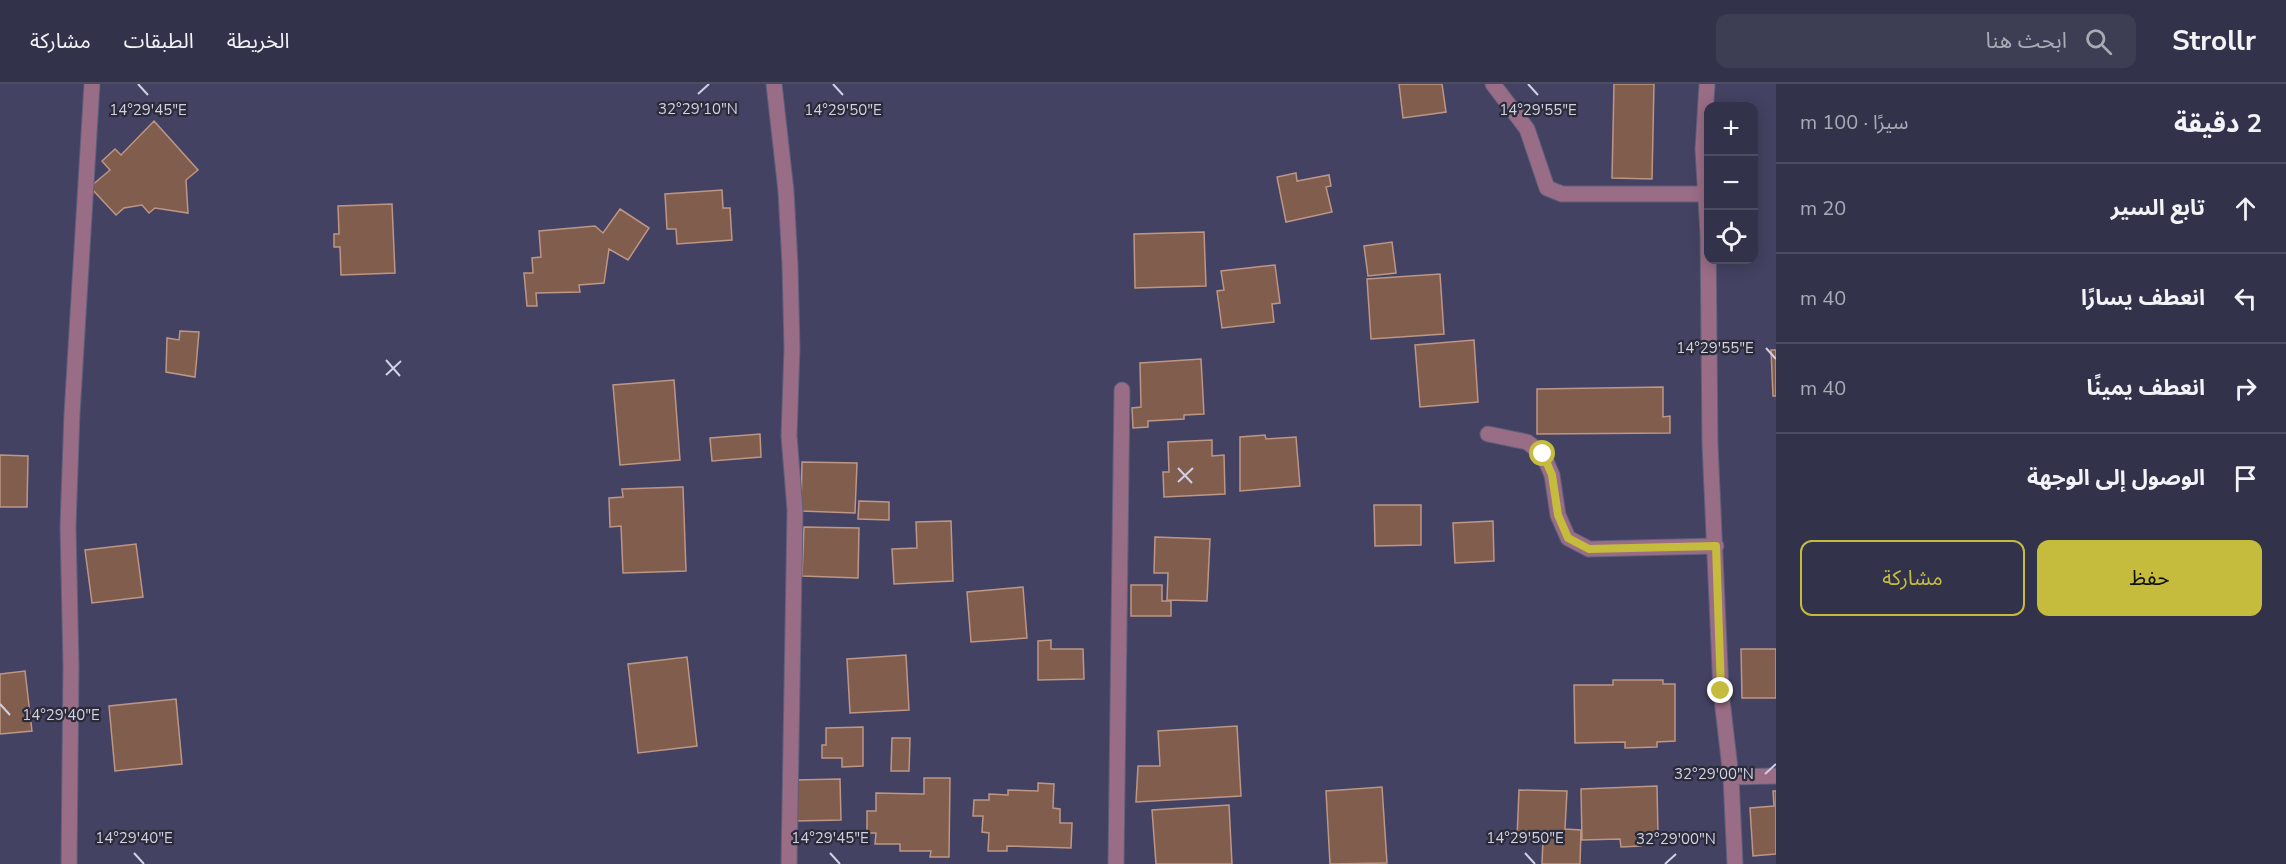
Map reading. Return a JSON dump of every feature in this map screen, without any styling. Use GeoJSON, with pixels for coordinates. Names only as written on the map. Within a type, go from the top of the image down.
{"type":"FeatureCollection","features":[{"type":"Feature","properties":{"kind":"street"},"geometry":{"type":"LineString","coordinates":[[69,864],[71,667],[68,515],[72,414],[93,84]]}},
{"type":"Feature","properties":{"kind":"street"},"geometry":{"type":"LineString","coordinates":[[774,84],[786,191],[792,348],[789,436],[795,510],[789,864]]}},
{"type":"Feature","properties":{"kind":"street"},"geometry":{"type":"LineString","coordinates":[[1493,84],[1527,129],[1547,188],[1562,194],[1704,194]]}},
{"type":"Feature","properties":{"kind":"street"},"geometry":{"type":"LineString","coordinates":[[1704,172],[1707,84]]}},
{"type":"Feature","properties":{"kind":"street"},"geometry":{"type":"LineString","coordinates":[[1706,210],[1710,444],[1721,691],[1731,777],[1735,864]]}},
{"type":"Feature","properties":{"kind":"street"},"geometry":{"type":"LineString","coordinates":[[1116,864],[1122,390]]}},
{"type":"Feature","properties":{"kind":"street"},"geometry":{"type":"LineString","coordinates":[[1488,434],[1527,442],[1543,454],[1552,475],[1558,515],[1568,538],[1589,549],[1716,546]]}},
{"type":"Feature","properties":{"kind":"street"},"geometry":{"type":"LineString","coordinates":[[1731,777],[1776,776]]}},
{"type":"Feature","properties":{"kind":"building"},"geometry":{"type":"Polygon","coordinates":[[[1399,84],[1442,84],[1446,112],[1403,118],[1399,84]]]}},
{"type":"Feature","properties":{"kind":"building"},"geometry":{"type":"Polygon","coordinates":[[[1614,84],[1654,84],[1652,179],[1612,178],[1614,84]]]}},
{"type":"Feature","properties":{"kind":"building"},"geometry":{"type":"Polygon","coordinates":[[[154,121],[198,170],[186,180],[188,213],[155,208],[149,213],[142,205],[124,208],[116,215],[90,187],[110,170],[102,161],[115,149],[121,155],[154,121]]]}},
{"type":"Feature","properties":{"kind":"building"},"geometry":{"type":"Polygon","coordinates":[[[1296,173],[1297,181],[1329,175],[1331,186],[1326,187],[1332,212],[1286,222],[1277,177],[1296,173]]]}},
{"type":"Feature","properties":{"kind":"building"},"geometry":{"type":"Polygon","coordinates":[[[722,190],[723,208],[730,208],[732,240],[677,244],[676,229],[667,229],[665,194],[722,190]]]}},
{"type":"Feature","properties":{"kind":"building"},"geometry":{"type":"Polygon","coordinates":[[[392,204],[395,273],[341,275],[340,247],[334,247],[334,234],[339,234],[338,206],[392,204]]]}},
{"type":"Feature","properties":{"kind":"building"},"geometry":{"type":"Polygon","coordinates":[[[620,209],[649,228],[628,260],[609,249],[604,283],[579,285],[580,292],[536,293],[537,306],[527,306],[524,273],[533,273],[532,258],[541,257],[539,231],[595,226],[603,233],[620,209]]]}},
{"type":"Feature","properties":{"kind":"building"},"geometry":{"type":"Polygon","coordinates":[[[1204,232],[1206,286],[1135,288],[1134,234],[1204,232]]]}},
{"type":"Feature","properties":{"kind":"building"},"geometry":{"type":"Polygon","coordinates":[[[1392,242],[1396,273],[1368,276],[1364,246],[1392,242]]]}},
{"type":"Feature","properties":{"kind":"building"},"geometry":{"type":"Polygon","coordinates":[[[1275,265],[1280,303],[1272,304],[1274,322],[1222,328],[1217,291],[1224,290],[1221,271],[1275,265]]]}},
{"type":"Feature","properties":{"kind":"building"},"geometry":{"type":"Polygon","coordinates":[[[1440,274],[1444,334],[1371,339],[1367,279],[1440,274]]]}},
{"type":"Feature","properties":{"kind":"building"},"geometry":{"type":"Polygon","coordinates":[[[180,331],[199,332],[195,377],[166,372],[167,338],[179,340],[180,331]]]}},
{"type":"Feature","properties":{"kind":"building"},"geometry":{"type":"Polygon","coordinates":[[[1474,340],[1478,402],[1420,407],[1415,345],[1474,340]]]}},
{"type":"Feature","properties":{"kind":"building"},"geometry":{"type":"Polygon","coordinates":[[[1771,350],[1776,350],[1776,396],[1773,396],[1771,350]]]}},
{"type":"Feature","properties":{"kind":"building"},"geometry":{"type":"Polygon","coordinates":[[[1201,359],[1204,414],[1184,415],[1184,419],[1148,421],[1148,427],[1133,428],[1132,408],[1141,407],[1140,363],[1201,359]]]}},
{"type":"Feature","properties":{"kind":"building"},"geometry":{"type":"Polygon","coordinates":[[[674,380],[680,460],[620,465],[613,385],[674,380]]]}},
{"type":"Feature","properties":{"kind":"building"},"geometry":{"type":"Polygon","coordinates":[[[1663,387],[1663,417],[1670,416],[1670,433],[1537,434],[1537,389],[1663,387]]]}},
{"type":"Feature","properties":{"kind":"building"},"geometry":{"type":"Polygon","coordinates":[[[760,434],[761,457],[712,461],[710,438],[760,434]]]}},
{"type":"Feature","properties":{"kind":"building"},"geometry":{"type":"Polygon","coordinates":[[[1265,435],[1266,439],[1296,437],[1300,486],[1240,491],[1240,437],[1265,435]]]}},
{"type":"Feature","properties":{"kind":"building"},"geometry":{"type":"Polygon","coordinates":[[[1212,440],[1212,456],[1224,455],[1225,494],[1164,497],[1163,472],[1169,472],[1168,442],[1212,440]]]}},
{"type":"Feature","properties":{"kind":"building"},"geometry":{"type":"Polygon","coordinates":[[[0,455],[28,456],[27,507],[0,507],[0,455]]]}},
{"type":"Feature","properties":{"kind":"building"},"geometry":{"type":"Polygon","coordinates":[[[802,462],[857,463],[855,513],[801,511],[802,462]]]}},
{"type":"Feature","properties":{"kind":"building"},"geometry":{"type":"Polygon","coordinates":[[[683,487],[686,571],[623,573],[621,526],[610,527],[609,498],[623,497],[622,489],[683,487]]]}},
{"type":"Feature","properties":{"kind":"building"},"geometry":{"type":"Polygon","coordinates":[[[859,501],[889,502],[889,520],[858,519],[859,501]]]}},
{"type":"Feature","properties":{"kind":"building"},"geometry":{"type":"Polygon","coordinates":[[[1374,505],[1421,505],[1421,545],[1375,546],[1374,505]]]}},
{"type":"Feature","properties":{"kind":"building"},"geometry":{"type":"Polygon","coordinates":[[[951,521],[953,581],[894,584],[892,549],[917,548],[916,522],[951,521]]]}},
{"type":"Feature","properties":{"kind":"building"},"geometry":{"type":"Polygon","coordinates":[[[1493,521],[1494,561],[1455,563],[1453,523],[1493,521]]]}},
{"type":"Feature","properties":{"kind":"building"},"geometry":{"type":"Polygon","coordinates":[[[804,527],[859,528],[858,578],[802,576],[804,527]]]}},
{"type":"Feature","properties":{"kind":"building"},"geometry":{"type":"Polygon","coordinates":[[[1155,537],[1210,539],[1207,601],[1167,600],[1168,573],[1154,573],[1155,537]]]}},
{"type":"Feature","properties":{"kind":"building"},"geometry":{"type":"Polygon","coordinates":[[[136,544],[143,597],[92,603],[85,550],[136,544]]]}},
{"type":"Feature","properties":{"kind":"building"},"geometry":{"type":"Polygon","coordinates":[[[1131,585],[1162,585],[1162,601],[1171,601],[1171,616],[1131,616],[1131,585]]]}},
{"type":"Feature","properties":{"kind":"building"},"geometry":{"type":"Polygon","coordinates":[[[1023,587],[1027,638],[971,642],[967,592],[1023,587]]]}},
{"type":"Feature","properties":{"kind":"building"},"geometry":{"type":"Polygon","coordinates":[[[1051,640],[1051,649],[1083,649],[1084,679],[1038,680],[1038,641],[1051,640]]]}},
{"type":"Feature","properties":{"kind":"building"},"geometry":{"type":"Polygon","coordinates":[[[1741,649],[1776,649],[1776,698],[1742,698],[1741,649]]]}},
{"type":"Feature","properties":{"kind":"building"},"geometry":{"type":"Polygon","coordinates":[[[906,655],[909,710],[850,713],[847,659],[906,655]]]}},
{"type":"Feature","properties":{"kind":"building"},"geometry":{"type":"Polygon","coordinates":[[[687,657],[697,746],[638,753],[628,664],[687,657]]]}},
{"type":"Feature","properties":{"kind":"building"},"geometry":{"type":"Polygon","coordinates":[[[25,671],[32,731],[0,734],[0,674],[25,671]]]}},
{"type":"Feature","properties":{"kind":"building"},"geometry":{"type":"Polygon","coordinates":[[[1613,680],[1663,680],[1663,684],[1675,684],[1675,741],[1657,742],[1657,747],[1625,748],[1625,742],[1575,743],[1574,685],[1613,685],[1613,680]]]}},
{"type":"Feature","properties":{"kind":"building"},"geometry":{"type":"Polygon","coordinates":[[[176,699],[182,764],[115,771],[109,706],[176,699]]]}},
{"type":"Feature","properties":{"kind":"building"},"geometry":{"type":"Polygon","coordinates":[[[1237,726],[1241,796],[1136,802],[1138,766],[1160,766],[1158,731],[1237,726]]]}},
{"type":"Feature","properties":{"kind":"building"},"geometry":{"type":"Polygon","coordinates":[[[863,727],[863,766],[842,767],[842,758],[822,758],[822,745],[826,745],[826,728],[863,727]]]}},
{"type":"Feature","properties":{"kind":"building"},"geometry":{"type":"Polygon","coordinates":[[[892,738],[910,738],[909,771],[891,771],[892,738]]]}},
{"type":"Feature","properties":{"kind":"building"},"geometry":{"type":"Polygon","coordinates":[[[924,778],[950,778],[949,857],[930,857],[931,851],[900,851],[900,844],[875,844],[876,833],[867,833],[867,811],[876,811],[876,793],[924,794],[924,778]]]}},
{"type":"Feature","properties":{"kind":"building"},"geometry":{"type":"Polygon","coordinates":[[[840,779],[841,820],[796,821],[795,780],[840,779]]]}},
{"type":"Feature","properties":{"kind":"building"},"geometry":{"type":"Polygon","coordinates":[[[1038,783],[1054,784],[1053,808],[1060,809],[1060,823],[1072,823],[1071,848],[1007,846],[1007,851],[988,851],[989,833],[982,832],[983,816],[973,816],[974,800],[989,800],[989,794],[1008,795],[1008,790],[1038,791],[1038,783]]]}},
{"type":"Feature","properties":{"kind":"building"},"geometry":{"type":"Polygon","coordinates":[[[1657,786],[1658,835],[1641,836],[1641,846],[1621,847],[1620,839],[1582,840],[1581,789],[1657,786]]]}},
{"type":"Feature","properties":{"kind":"building"},"geometry":{"type":"Polygon","coordinates":[[[1382,787],[1387,863],[1330,864],[1326,791],[1382,787]]]}},
{"type":"Feature","properties":{"kind":"building"},"geometry":{"type":"Polygon","coordinates":[[[1519,790],[1567,791],[1565,829],[1581,830],[1580,864],[1542,864],[1543,839],[1517,838],[1519,790]]]}},
{"type":"Feature","properties":{"kind":"building"},"geometry":{"type":"Polygon","coordinates":[[[1773,791],[1776,791],[1776,854],[1753,856],[1750,808],[1774,806],[1773,791]]]}},
{"type":"Feature","properties":{"kind":"building"},"geometry":{"type":"Polygon","coordinates":[[[1229,805],[1232,864],[1156,864],[1152,810],[1229,805]]]}},
{"type":"Feature","properties":{"kind":"route"},"geometry":{"type":"LineString","coordinates":[[1543,454],[1552,475],[1558,515],[1568,538],[1589,549],[1716,546],[1721,691]]}}]}
